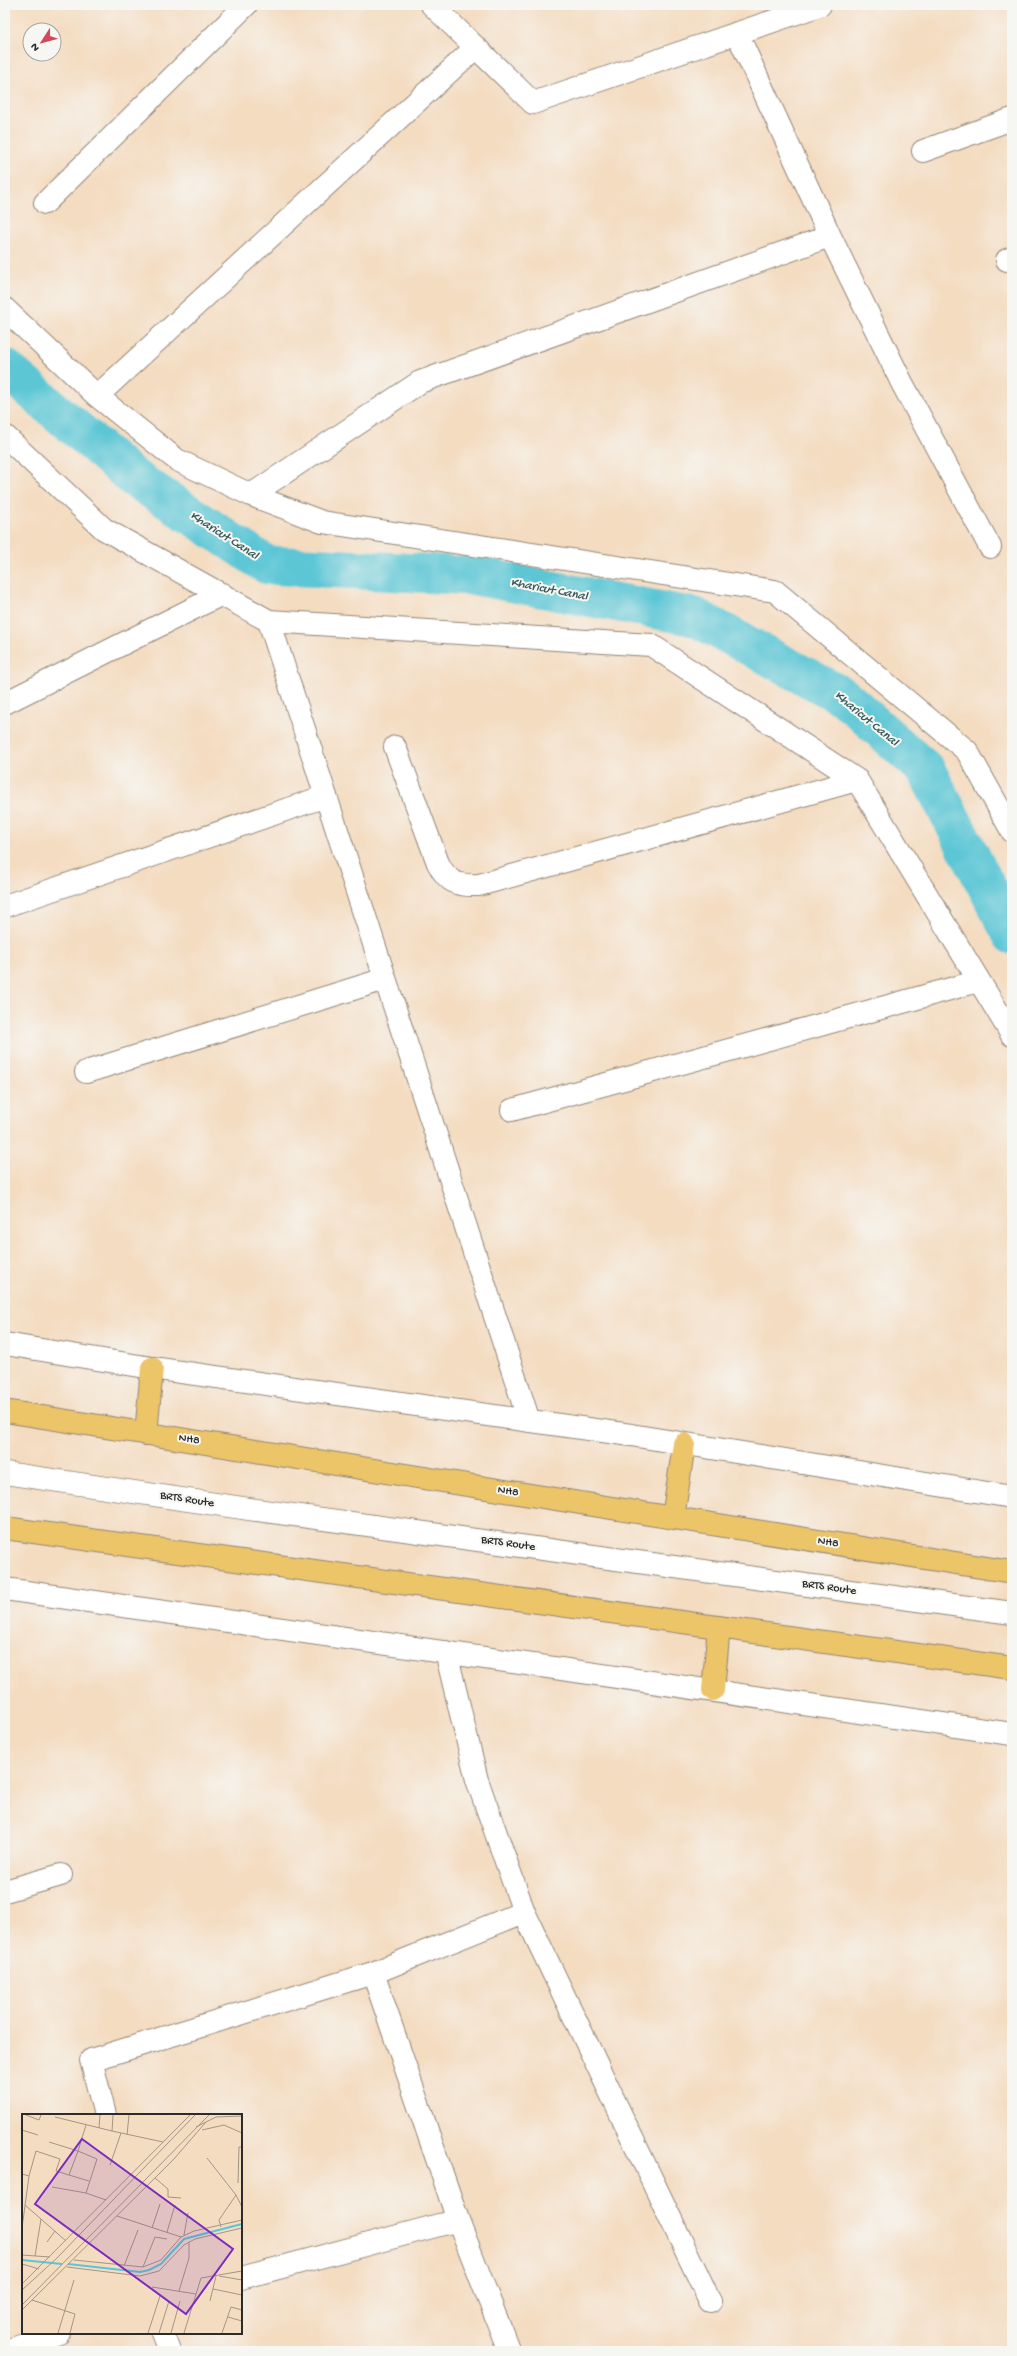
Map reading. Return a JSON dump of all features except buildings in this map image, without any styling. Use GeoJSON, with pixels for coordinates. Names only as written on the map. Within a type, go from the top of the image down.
{"type":"FeatureCollection","features":[{"type":"Feature","properties":{"kind":"main road"},"geometry":{"type":"LineString","coordinates":[[146,1434],[152,1368]]}},
{"type":"Feature","properties":{"kind":"main road","name":"NH8"},"geometry":{"type":"LineString","coordinates":[[5,1411],[1012,1572]]}},
{"type":"Feature","properties":{"kind":"main road"},"geometry":{"type":"LineString","coordinates":[[673,1518],[684,1444]]}},
{"type":"Feature","properties":{"kind":"main road"},"geometry":{"type":"LineString","coordinates":[[5,1528],[1012,1668]]}},
{"type":"Feature","properties":{"kind":"main road"},"geometry":{"type":"LineString","coordinates":[[713,1690],[719,1627]]}},
{"type":"Feature","properties":{"kind":"street"},"geometry":{"type":"LineString","coordinates":[[45,203],[246,5]]}},
{"type":"Feature","properties":{"kind":"street"},"geometry":{"type":"LineString","coordinates":[[432,5],[533,103],[820,5]]}},
{"type":"Feature","properties":{"kind":"street"},"geometry":{"type":"LineString","coordinates":[[737,33],[830,236],[902,383],[990,547]]}},
{"type":"Feature","properties":{"kind":"street"},"geometry":{"type":"LineString","coordinates":[[97,396],[475,48]]}},
{"type":"Feature","properties":{"kind":"street"},"geometry":{"type":"LineString","coordinates":[[923,151],[1012,119]]}},
{"type":"Feature","properties":{"kind":"street"},"geometry":{"type":"LineString","coordinates":[[250,495],[420,382],[830,236]]}},
{"type":"Feature","properties":{"kind":"street"},"geometry":{"type":"LineString","coordinates":[[5,310],[97,396],[176,460],[250,495],[322,522],[775,591],[967,751],[1012,831]]}},
{"type":"Feature","properties":{"kind":"street"},"geometry":{"type":"LineString","coordinates":[[5,436],[104,529],[269,621],[651,645],[857,780],[1012,1035]]}},
{"type":"Feature","properties":{"kind":"street"},"geometry":{"type":"LineString","coordinates":[[5,703],[222,594]]}},
{"type":"Feature","properties":{"kind":"street"},"geometry":{"type":"LineString","coordinates":[[269,621],[529,1421]]}},
{"type":"Feature","properties":{"kind":"street"},"geometry":{"type":"LineString","coordinates":[[395,747],[438,863],[445,877],[462,886],[479,885],[857,780]]}},
{"type":"Feature","properties":{"kind":"street"},"geometry":{"type":"LineString","coordinates":[[5,906],[326,796]]}},
{"type":"Feature","properties":{"kind":"street"},"geometry":{"type":"LineString","coordinates":[[86,1072],[385,979]]}},
{"type":"Feature","properties":{"kind":"street"},"geometry":{"type":"LineString","coordinates":[[512,1110],[979,981]]}},
{"type":"Feature","properties":{"kind":"street"},"geometry":{"type":"LineString","coordinates":[[5,1344],[152,1368],[684,1444],[1012,1498]]}},
{"type":"Feature","properties":{"kind":"street","name":"BRTS Route"},"geometry":{"type":"LineString","coordinates":[[5,1473],[249,1510],[1012,1613]]}},
{"type":"Feature","properties":{"kind":"street"},"geometry":{"type":"LineString","coordinates":[[5,1589],[1012,1734]]}},
{"type":"Feature","properties":{"kind":"street"},"geometry":{"type":"LineString","coordinates":[[446,1652],[477,1780],[524,1912],[710,2301]]}},
{"type":"Feature","properties":{"kind":"street"},"geometry":{"type":"LineString","coordinates":[[5,1891],[61,1875]]}},
{"type":"Feature","properties":{"kind":"street"},"geometry":{"type":"LineString","coordinates":[[105,2114],[91,2060],[373,1973],[524,1912]]}},
{"type":"Feature","properties":{"kind":"street"},"geometry":{"type":"LineString","coordinates":[[373,1973],[458,2220],[509,2351]]}},
{"type":"Feature","properties":{"kind":"street"},"geometry":{"type":"LineString","coordinates":[[242,2278],[458,2220]]}},
{"type":"Feature","properties":{"kind":"street"},"geometry":{"type":"LineString","coordinates":[[6,2351],[56,2334]]}},
{"type":"Feature","properties":{"kind":"street"},"geometry":{"type":"LineString","coordinates":[[162,2334],[169,2351]]}},
{"type":"Feature","properties":{"kind":"waterway","name":"Kharicut Canal"},"geometry":{"type":"LineString","coordinates":[[5,368],[134,478],[267,565],[476,576],[695,617],[844,697],[926,770],[1012,935]]}}]}
